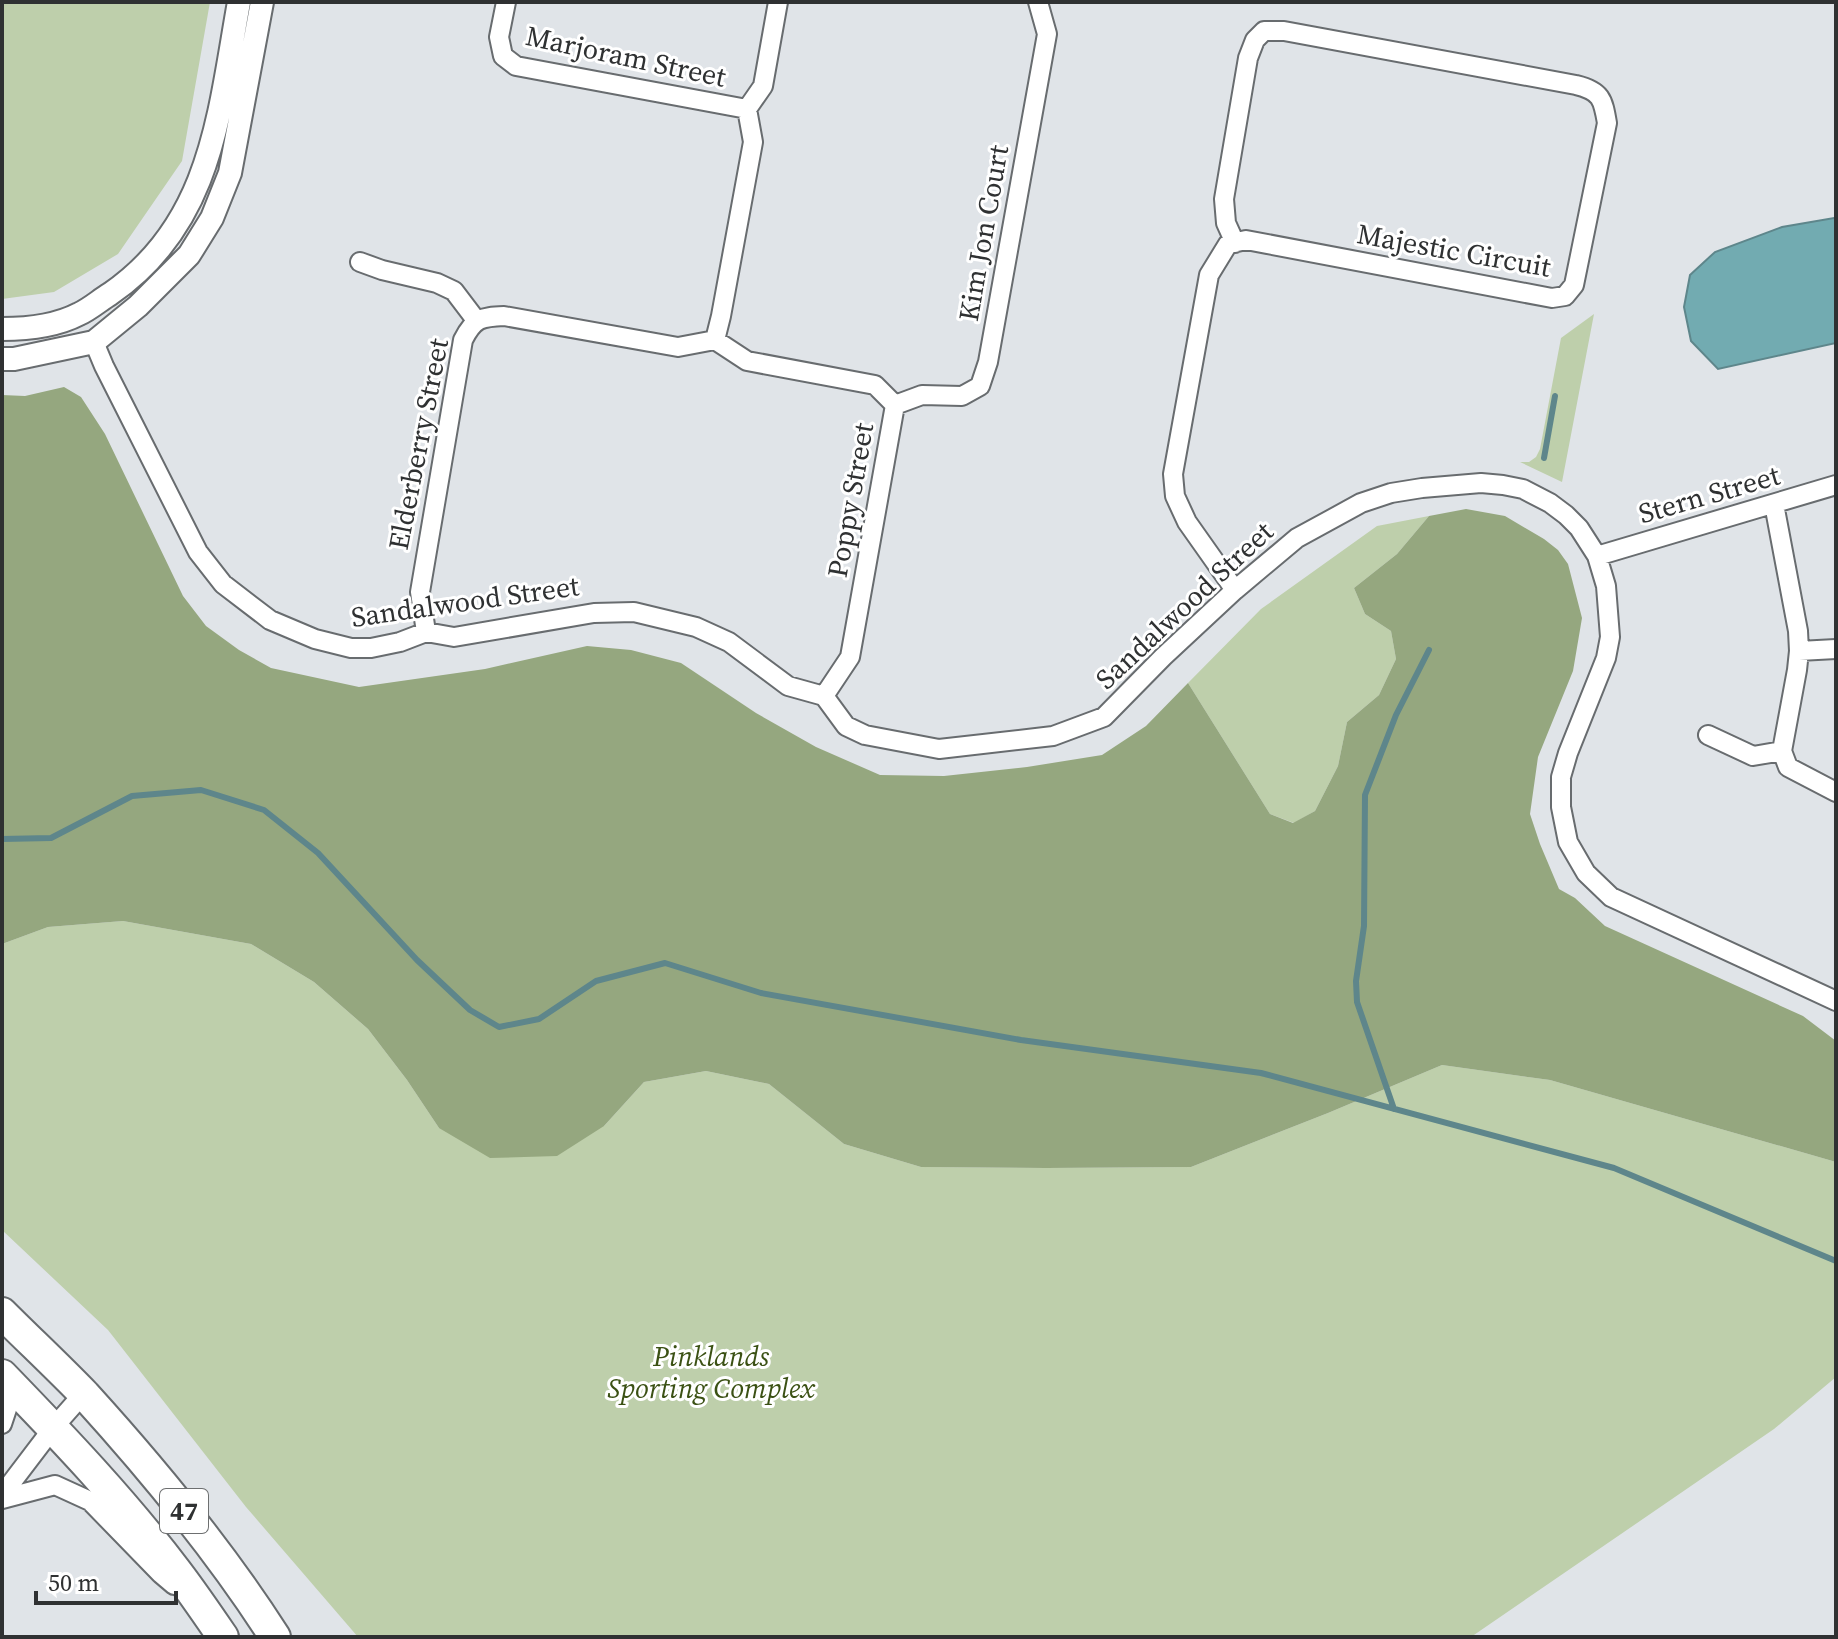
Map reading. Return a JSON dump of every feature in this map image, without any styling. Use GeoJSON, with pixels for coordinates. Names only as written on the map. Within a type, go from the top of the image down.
{"type":"FeatureCollection","features":[{"type":"Feature","properties":{"kind":"highway","name":"47"},"geometry":{"type":"LineString","coordinates":[[2,1313],[83,1394],[151,1469],[206,1538],[275,1637]]}},
{"type":"Feature","properties":{"kind":"highway","name":"47"},"geometry":{"type":"LineString","coordinates":[[5,1378],[121,1504],[176,1571],[223,1637]]}},
{"type":"Feature","properties":{"kind":"street"},"geometry":{"type":"LineString","coordinates":[[2,329],[46,326],[79,315],[123,284],[159,248],[186,212],[215,136],[239,2]]}},
{"type":"Feature","properties":{"kind":"street"},"geometry":{"type":"LineString","coordinates":[[2,359],[94,342],[138,306],[189,255],[212,218],[230,173],[262,2]]}},
{"type":"Feature","properties":{"kind":"street","name":"Marjoram Street"},"geometry":{"type":"LineString","coordinates":[[506,2],[499,37],[503,56],[516,66],[747,109]]}},
{"type":"Feature","properties":{"kind":"street"},"geometry":{"type":"LineString","coordinates":[[715,340],[753,142],[747,109],[763,86],[778,2]]}},
{"type":"Feature","properties":{"kind":"street","name":"Kim Jon Court"},"geometry":{"type":"LineString","coordinates":[[895,405],[922,395],[962,396],[980,386],[988,362],[1047,34],[1038,2]]}},
{"type":"Feature","properties":{"kind":"street","name":"Majestic Circuit"},"geometry":{"type":"LineString","coordinates":[[1264,31],[1284,31],[1576,85],[1593,89],[1604,102],[1607,123],[1601,154],[1574,285],[1565,296],[1552,298],[1246,240],[1235,243],[1226,223],[1224,199],[1248,58],[1255,40],[1264,31]]}},
{"type":"Feature","properties":{"kind":"street"},"geometry":{"type":"LineString","coordinates":[[1235,243],[1228,244],[1209,275],[1173,474],[1175,496],[1187,522],[1235,590]]}},
{"type":"Feature","properties":{"kind":"street"},"geometry":{"type":"LineString","coordinates":[[360,262],[437,283],[454,291],[476,320]]}},
{"type":"Feature","properties":{"kind":"street"},"geometry":{"type":"LineString","coordinates":[[79,315],[94,342]]}},
{"type":"Feature","properties":{"kind":"street","name":"Elderberry Street"},"geometry":{"type":"LineString","coordinates":[[426,632],[420,592],[463,340],[476,320],[504,316],[678,347],[715,340]]}},
{"type":"Feature","properties":{"kind":"street","name":"Poppy Street"},"geometry":{"type":"LineString","coordinates":[[715,340],[747,361],[875,385],[895,405],[850,657],[824,696]]}},
{"type":"Feature","properties":{"kind":"street","name":"Sandalwood Street"},"geometry":{"type":"LineString","coordinates":[[94,342],[198,552],[223,584],[270,620],[315,639],[351,648],[371,648],[426,632],[454,637],[594,613],[634,612],[696,627],[729,642],[788,686],[824,696],[846,726],[865,735],[939,749],[1053,736],[1104,717],[1235,590],[1297,538],[1361,503],[1391,493],[1481,483],[1523,489],[1566,515],[1579,528],[1597,556]]}},
{"type":"Feature","properties":{"kind":"street","name":"Stern Street"},"geometry":{"type":"LineString","coordinates":[[1597,556],[1836,485]]}},
{"type":"Feature","properties":{"kind":"street"},"geometry":{"type":"LineString","coordinates":[[1774,504],[1799,651],[1782,751],[1788,767],[1836,792]]}},
{"type":"Feature","properties":{"kind":"street"},"geometry":{"type":"LineString","coordinates":[[1597,556],[1606,586],[1610,637],[1606,658],[1561,777],[1561,807],[1568,842],[1586,873],[1611,897],[1836,1001]]}},
{"type":"Feature","properties":{"kind":"street"},"geometry":{"type":"LineString","coordinates":[[1799,651],[1836,649]]}},
{"type":"Feature","properties":{"kind":"street"},"geometry":{"type":"LineString","coordinates":[[1708,735],[1753,756],[1782,751]]}},
{"type":"Feature","properties":{"kind":"street"},"geometry":{"type":"LineString","coordinates":[[2,1424],[8,1406],[5,1378]]}},
{"type":"Feature","properties":{"kind":"street"},"geometry":{"type":"LineString","coordinates":[[2,1497],[53,1428],[83,1394]]}},
{"type":"Feature","properties":{"kind":"street"},"geometry":{"type":"LineString","coordinates":[[2,1497],[55,1485],[90,1501],[161,1574],[204,1610]]}},
{"type":"Feature","properties":{"kind":"green space"},"geometry":{"type":"Polygon","coordinates":[[[2,2],[210,2],[182,161],[118,254],[54,292],[2,299],[2,2]]]}},
{"type":"Feature","properties":{"kind":"green space"},"geometry":{"type":"Polygon","coordinates":[[[1594,314],[1562,482],[1520,462],[1529,462],[1540,449],[1561,338],[1594,314]]]}},
{"type":"Feature","properties":{"kind":"green space"},"geometry":{"type":"Polygon","coordinates":[[[64,387],[81,397],[105,434],[183,596],[206,626],[271,668],[359,687],[485,669],[587,646],[631,650],[681,663],[756,713],[816,747],[880,775],[944,776],[1102,755],[1146,726],[1188,683],[1270,814],[1293,823],[1315,811],[1338,766],[1347,722],[1379,695],[1396,659],[1391,631],[1365,614],[1354,588],[1397,554],[1429,516],[1466,509],[1505,516],[1558,550],[1568,564],[1582,618],[1573,671],[1538,757],[1530,814],[1559,889],[1575,898],[1605,926],[1803,1016],[1836,1041],[1836,1162],[1550,1080],[1442,1065],[1191,1167],[921,1167],[844,1144],[769,1084],[706,1071],[644,1082],[604,1126],[557,1156],[490,1158],[439,1128],[368,1029],[314,982],[251,944],[123,921],[48,927],[2,944],[2,395],[25,396],[64,387]]]}},
{"type":"Feature","properties":{"kind":"green space"},"geometry":{"type":"Polygon","coordinates":[[[1429,516],[1397,554],[1354,588],[1365,614],[1391,631],[1396,659],[1379,695],[1347,722],[1338,766],[1315,811],[1294,823],[1270,814],[1188,683],[1261,609],[1377,526],[1429,516]]]}},
{"type":"Feature","properties":{"kind":"green space","name":"Pinklands Sporting Complex"},"geometry":{"type":"Polygon","coordinates":[[[123,921],[251,944],[314,982],[368,1029],[439,1128],[604,1126],[644,1082],[706,1071],[769,1084],[844,1144],[921,1167],[1191,1167],[1442,1065],[1550,1080],[1836,1162],[1836,1377],[1774,1429],[1471,1637],[358,1637],[246,1507],[108,1330],[2,1230],[2,944],[48,927],[123,921]]]}},
{"type":"Feature","properties":{"kind":"water"},"geometry":{"type":"Polygon","coordinates":[[[1834,218],[1836,343],[1718,369],[1691,341],[1684,307],[1690,275],[1715,252],[1782,227],[1834,218]]]}},
{"type":"Feature","properties":{"kind":"waterway"},"geometry":{"type":"LineString","coordinates":[[1544,458],[1555,396]]}},
{"type":"Feature","properties":{"kind":"waterway"},"geometry":{"type":"LineString","coordinates":[[1394,1109],[1357,1002],[1356,981],[1364,926],[1365,795],[1396,715],[1429,650]]}},
{"type":"Feature","properties":{"kind":"waterway"},"geometry":{"type":"LineString","coordinates":[[2,839],[51,838],[132,796],[201,790],[264,810],[318,853],[417,960],[470,1010],[499,1027],[539,1019],[596,981],[665,963],[761,993],[1021,1040],[1261,1073],[1614,1168],[1836,1261]]}}]}
